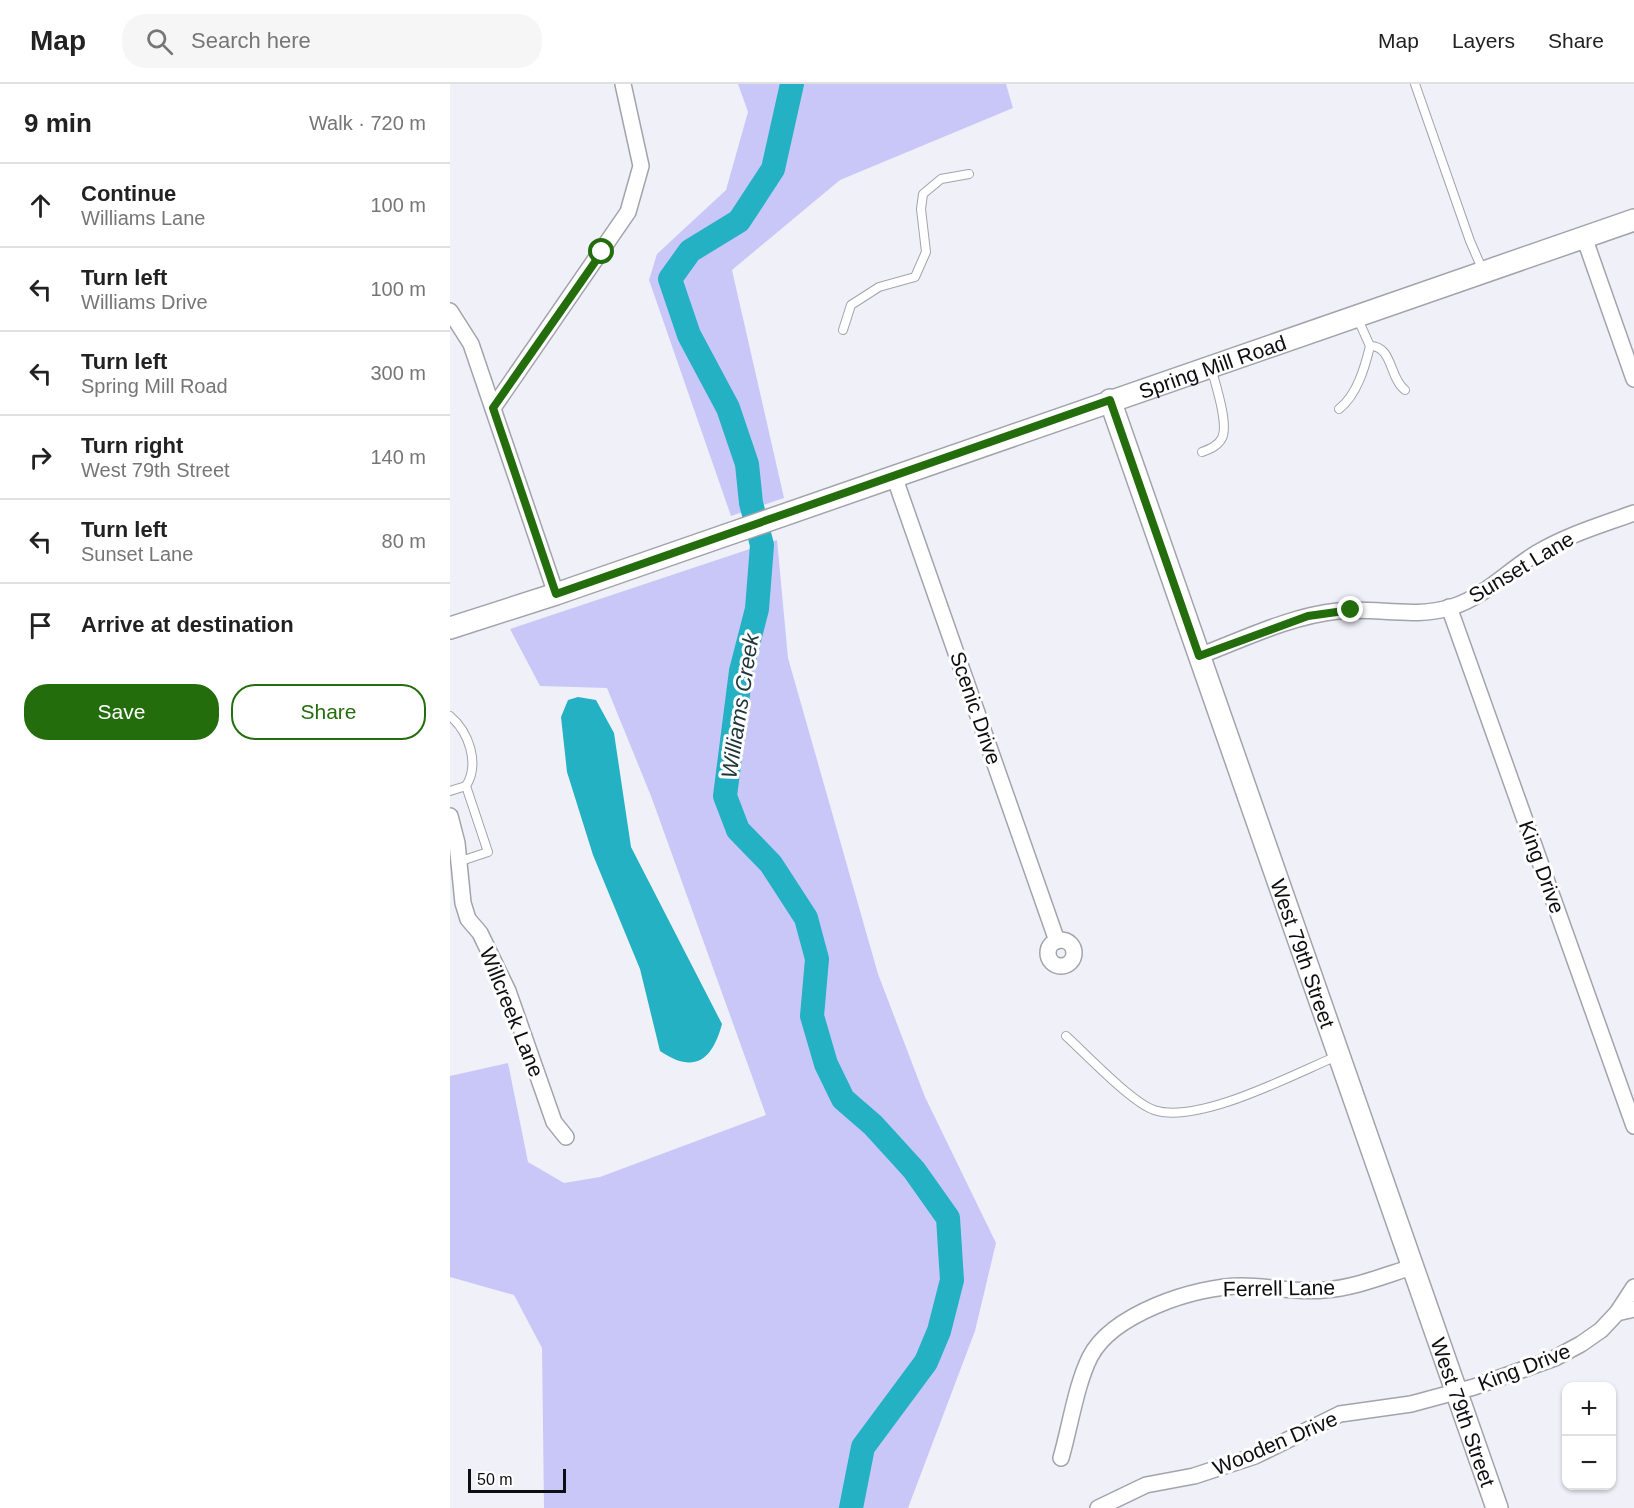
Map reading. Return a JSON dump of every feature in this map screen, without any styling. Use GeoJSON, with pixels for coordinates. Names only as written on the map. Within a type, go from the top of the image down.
{"type":"FeatureCollection","features":[{"type":"Feature","properties":{"kind":"street"},"geometry":{"type":"LineString","coordinates":[[493,408],[628,212],[641,166],[623,84]]}},
{"type":"Feature","properties":{"kind":"street","name":"Spring Mill Road"},"geometry":{"type":"LineString","coordinates":[[450,628],[556,594],[1634,220]]}},
{"type":"Feature","properties":{"kind":"street"},"geometry":{"type":"LineString","coordinates":[[1584,237],[1634,379]]}},
{"type":"Feature","properties":{"kind":"street"},"geometry":{"type":"LineString","coordinates":[[450,311],[471,344],[556,594]]}},
{"type":"Feature","properties":{"kind":"street","name":"West 79th Street"},"geometry":{"type":"LineString","coordinates":[[1110,400],[1497,1508]]}},
{"type":"Feature","properties":{"kind":"street","name":"Scenic Drive"},"geometry":{"type":"LineString","coordinates":[[894,476],[1057,941]]}},
{"type":"Feature","properties":{"kind":"street","name":"Sunset Lane"},"geometry":{"type":"LineString","coordinates":[[1199,656],[1296,620],[1326,613],[1363,610],[1419,613],[1449,608],[1488,590],[1531,557],[1556,542],[1634,513]]}},
{"type":"Feature","properties":{"kind":"street","name":"King Drive"},"geometry":{"type":"LineString","coordinates":[[1449,608],[1634,1126]]}},
{"type":"Feature","properties":{"kind":"street","name":"Willcreek Lane"},"geometry":{"type":"LineString","coordinates":[[450,816],[457,843],[460,892],[468,919],[480,933],[508,991],[554,1122],[566,1137]]}},
{"type":"Feature","properties":{"kind":"street","name":"Ferrell Lane"},"geometry":{"type":"LineString","coordinates":[[1061,1458],[1090,1356],[1108,1332],[1127,1318],[1210,1290],[1242,1286],[1296,1291],[1333,1289],[1412,1267]]}},
{"type":"Feature","properties":{"kind":"street","name":"King Drive"},"geometry":{"type":"LineString","coordinates":[[1456,1391],[1563,1354],[1601,1330],[1617,1313],[1634,1287]]}},
{"type":"Feature","properties":{"kind":"street"},"geometry":{"type":"LineString","coordinates":[[1617,1313],[1634,1309]]}},
{"type":"Feature","properties":{"kind":"street","name":"Wooden Drive"},"geometry":{"type":"LineString","coordinates":[[1098,1508],[1146,1485],[1185,1479],[1256,1456],[1340,1414],[1401,1407],[1456,1391]]}},
{"type":"Feature","properties":{"kind":"lane"},"geometry":{"type":"LineString","coordinates":[[1415,84],[1466,230],[1484,272]]}},
{"type":"Feature","properties":{"kind":"lane"},"geometry":{"type":"LineString","coordinates":[[843,330],[851,305],[879,287],[915,277],[926,252],[921,209],[923,194],[941,179],[969,174]]}},
{"type":"Feature","properties":{"kind":"lane"},"geometry":{"type":"LineString","coordinates":[[1339,409],[1348,403],[1356,387],[1370,346],[1357,315]]}},
{"type":"Feature","properties":{"kind":"lane"},"geometry":{"type":"LineString","coordinates":[[1370,346],[1378,346],[1384,350],[1399,385],[1405,390]]}},
{"type":"Feature","properties":{"kind":"lane"},"geometry":{"type":"LineString","coordinates":[[1202,452],[1215,446],[1223,438],[1224,426],[1211,366]]}},
{"type":"Feature","properties":{"kind":"lane"},"geometry":{"type":"LineString","coordinates":[[450,716],[462,731],[474,760],[472,774],[466,786],[488,852],[458,862]]}},
{"type":"Feature","properties":{"kind":"lane"},"geometry":{"type":"LineString","coordinates":[[450,791],[466,786]]}},
{"type":"Feature","properties":{"kind":"lane"},"geometry":{"type":"LineString","coordinates":[[1066,1036],[1131,1094],[1153,1110],[1185,1113],[1246,1095],[1338,1056]]}},
{"type":"Feature","properties":{"kind":"shaded area"},"geometry":{"type":"Polygon","coordinates":[[[738,84],[1006,84],[1013,108],[840,180],[732,270],[784,498],[731,516],[649,280],[657,254],[726,190],[748,112],[738,84]]]}},
{"type":"Feature","properties":{"kind":"shaded area"},"geometry":{"type":"Polygon","coordinates":[[[777,540],[788,658],[878,974],[925,1097],[996,1243],[975,1331],[908,1508],[544,1508],[542,1348],[514,1295],[450,1277],[450,1076],[508,1063],[528,1162],[564,1183],[600,1177],[766,1115],[651,796],[607,688],[540,686],[510,629],[777,540]]]}},
{"type":"Feature","properties":{"kind":"shaded area"},"geometry":{"type":"Polygon","coordinates":[[[578,697],[596,700],[614,733],[631,847],[722,1024],[713,1047],[700,1060],[683,1062],[660,1051],[640,969],[593,855],[567,772],[561,717],[568,700],[578,697]]]}},
{"type":"Feature","properties":{"kind":"waterway","name":"Williams Creek"},"geometry":{"type":"LineString","coordinates":[[792,84],[773,169],[739,221],[690,251],[670,279],[689,335],[728,408],[747,464],[751,503],[762,545],[757,609],[741,671],[725,796],[738,830],[771,864],[806,918],[817,959],[812,1016],[826,1064],[843,1099],[873,1125],[914,1170],[948,1218],[952,1280],[939,1331],[926,1362],[863,1447],[851,1508]]}},
{"type":"Feature","properties":{"kind":"route"},"geometry":{"type":"LineString","coordinates":[[602,252],[493,408],[556,594],[1110,400],[1199,656],[1308,616],[1351,610]]}}]}
